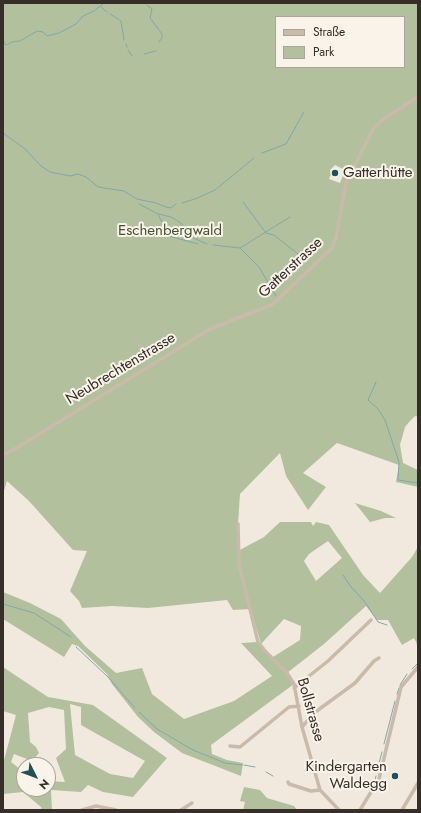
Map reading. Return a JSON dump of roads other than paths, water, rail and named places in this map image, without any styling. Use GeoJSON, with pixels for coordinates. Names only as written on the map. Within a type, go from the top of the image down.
{"type":"FeatureCollection","features":[{"type":"Feature","properties":{"kind":"street","name":"Gatterstrasse"},"geometry":{"type":"LineString","coordinates":[[255,312],[273,304],[331,250],[336,238],[346,183],[371,131],[383,118],[418,97]]}},
{"type":"Feature","properties":{"kind":"street","name":"Neubrechtenstrasse"},"geometry":{"type":"LineString","coordinates":[[3,454],[21,446],[46,428],[205,332],[231,320],[255,312]]}},
{"type":"Feature","properties":{"kind":"street","name":"Bollstrasse"},"geometry":{"type":"LineString","coordinates":[[238,524],[239,564],[258,642],[287,673],[294,688],[299,706],[302,727],[320,790],[339,810]]}},
{"type":"Feature","properties":{"kind":"street"},"geometry":{"type":"LineString","coordinates":[[294,688],[328,661],[371,620]]}},
{"type":"Feature","properties":{"kind":"street"},"geometry":{"type":"LineString","coordinates":[[302,727],[314,714],[354,683],[374,661],[379,658]]}},
{"type":"Feature","properties":{"kind":"street"},"geometry":{"type":"LineString","coordinates":[[360,810],[378,779],[401,687],[418,667]]}},
{"type":"Feature","properties":{"kind":"street"},"geometry":{"type":"LineString","coordinates":[[230,746],[240,747],[289,708],[299,706]]}},
{"type":"Feature","properties":{"kind":"street"},"geometry":{"type":"LineString","coordinates":[[288,782],[289,784],[311,791],[320,790]]}},
{"type":"Feature","properties":{"kind":"street"},"geometry":{"type":"LineString","coordinates":[[402,810],[418,783]]}},
{"type":"Feature","properties":{"kind":"street"},"geometry":{"type":"LineString","coordinates":[[413,790],[418,793]]}},
{"type":"Feature","properties":{"kind":"street"},"geometry":{"type":"LineString","coordinates":[[181,810],[192,803]]}},
{"type":"Feature","properties":{"kind":"street"},"geometry":{"type":"LineString","coordinates":[[82,810],[96,806],[116,810]]}},
{"type":"Feature","properties":{"kind":"waterway"},"geometry":{"type":"LineString","coordinates":[[3,28],[3,40],[6,45],[12,42],[20,41],[37,31],[43,32],[47,36],[59,33],[76,24],[83,16],[94,11],[104,3]]}},
{"type":"Feature","properties":{"kind":"waterway"},"geometry":{"type":"LineString","coordinates":[[147,5],[152,9],[150,18],[162,34],[162,38],[159,42]]}},
{"type":"Feature","properties":{"kind":"waterway"},"geometry":{"type":"LineString","coordinates":[[101,7],[107,12]]}},
{"type":"Feature","properties":{"kind":"waterway"},"geometry":{"type":"LineString","coordinates":[[110,14],[121,21],[124,40]]}},
{"type":"Feature","properties":{"kind":"waterway"},"geometry":{"type":"LineString","coordinates":[[128,50],[132,56]]}},
{"type":"Feature","properties":{"kind":"waterway"},"geometry":{"type":"LineString","coordinates":[[144,54],[156,51]]}},
{"type":"Feature","properties":{"kind":"waterway"},"geometry":{"type":"LineString","coordinates":[[262,153],[286,144],[304,112]]}},
{"type":"Feature","properties":{"kind":"waterway"},"geometry":{"type":"LineString","coordinates":[[3,133],[25,149],[41,166],[50,172],[70,176],[78,174],[86,177],[98,187],[124,191],[137,199],[166,207],[171,208],[176,204]]}},
{"type":"Feature","properties":{"kind":"waterway"},"geometry":{"type":"LineString","coordinates":[[182,203],[215,190],[254,158]]}},
{"type":"Feature","properties":{"kind":"waterway"},"geometry":{"type":"LineString","coordinates":[[243,202],[266,233],[274,235],[303,258]]}},
{"type":"Feature","properties":{"kind":"waterway"},"geometry":{"type":"LineString","coordinates":[[139,204],[158,214],[169,236],[198,244]]}},
{"type":"Feature","properties":{"kind":"waterway"},"geometry":{"type":"LineString","coordinates":[[159,214],[171,217],[181,223],[189,236],[207,244]]}},
{"type":"Feature","properties":{"kind":"waterway"},"geometry":{"type":"LineString","coordinates":[[213,245],[240,248],[290,217]]}},
{"type":"Feature","properties":{"kind":"waterway"},"geometry":{"type":"LineString","coordinates":[[240,248],[259,267],[276,296]]}},
{"type":"Feature","properties":{"kind":"waterway"},"geometry":{"type":"LineString","coordinates":[[376,382],[368,400],[378,409],[385,420],[399,462],[398,480],[418,483]]}},
{"type":"Feature","properties":{"kind":"waterway"},"geometry":{"type":"LineString","coordinates":[[343,575],[351,587],[365,602],[378,622],[387,625]]}},
{"type":"Feature","properties":{"kind":"waterway"},"geometry":{"type":"LineString","coordinates":[[3,604],[34,613],[71,637]]}},
{"type":"Feature","properties":{"kind":"waterway"},"geometry":{"type":"LineString","coordinates":[[76,647],[107,676],[135,708]]}},
{"type":"Feature","properties":{"kind":"waterway"},"geometry":{"type":"LineString","coordinates":[[412,669],[418,663]]}},
{"type":"Feature","properties":{"kind":"waterway"},"geometry":{"type":"LineString","coordinates":[[400,685],[407,674]]}},
{"type":"Feature","properties":{"kind":"waterway"},"geometry":{"type":"LineString","coordinates":[[397,694],[399,688]]}},
{"type":"Feature","properties":{"kind":"waterway"},"geometry":{"type":"LineString","coordinates":[[384,744],[395,701]]}},
{"type":"Feature","properties":{"kind":"waterway"},"geometry":{"type":"LineString","coordinates":[[139,712],[157,729],[193,750],[225,763],[242,765]]}},
{"type":"Feature","properties":{"kind":"waterway"},"geometry":{"type":"LineString","coordinates":[[377,771],[382,752]]}},
{"type":"Feature","properties":{"kind":"waterway"},"geometry":{"type":"LineString","coordinates":[[244,765],[255,767]]}},
{"type":"Feature","properties":{"kind":"waterway"},"geometry":{"type":"LineString","coordinates":[[266,772],[273,776]]}},
{"type":"Feature","properties":{"kind":"waterway"},"geometry":{"type":"LineString","coordinates":[[375,780],[376,776]]}},
{"type":"Feature","properties":{"kind":"place","name":"Gatterhütte"},"geometry":{"type":"Point","coordinates":[335,173]}},
{"type":"Feature","properties":{"kind":"place","name":"Kindergarten Waldegg"},"geometry":{"type":"Point","coordinates":[395,776]}},
{"type":"Feature","properties":{"kind":"park label","name":"Eschenbergwald"},"geometry":{"type":"Point","coordinates":[170,231]}}]}
